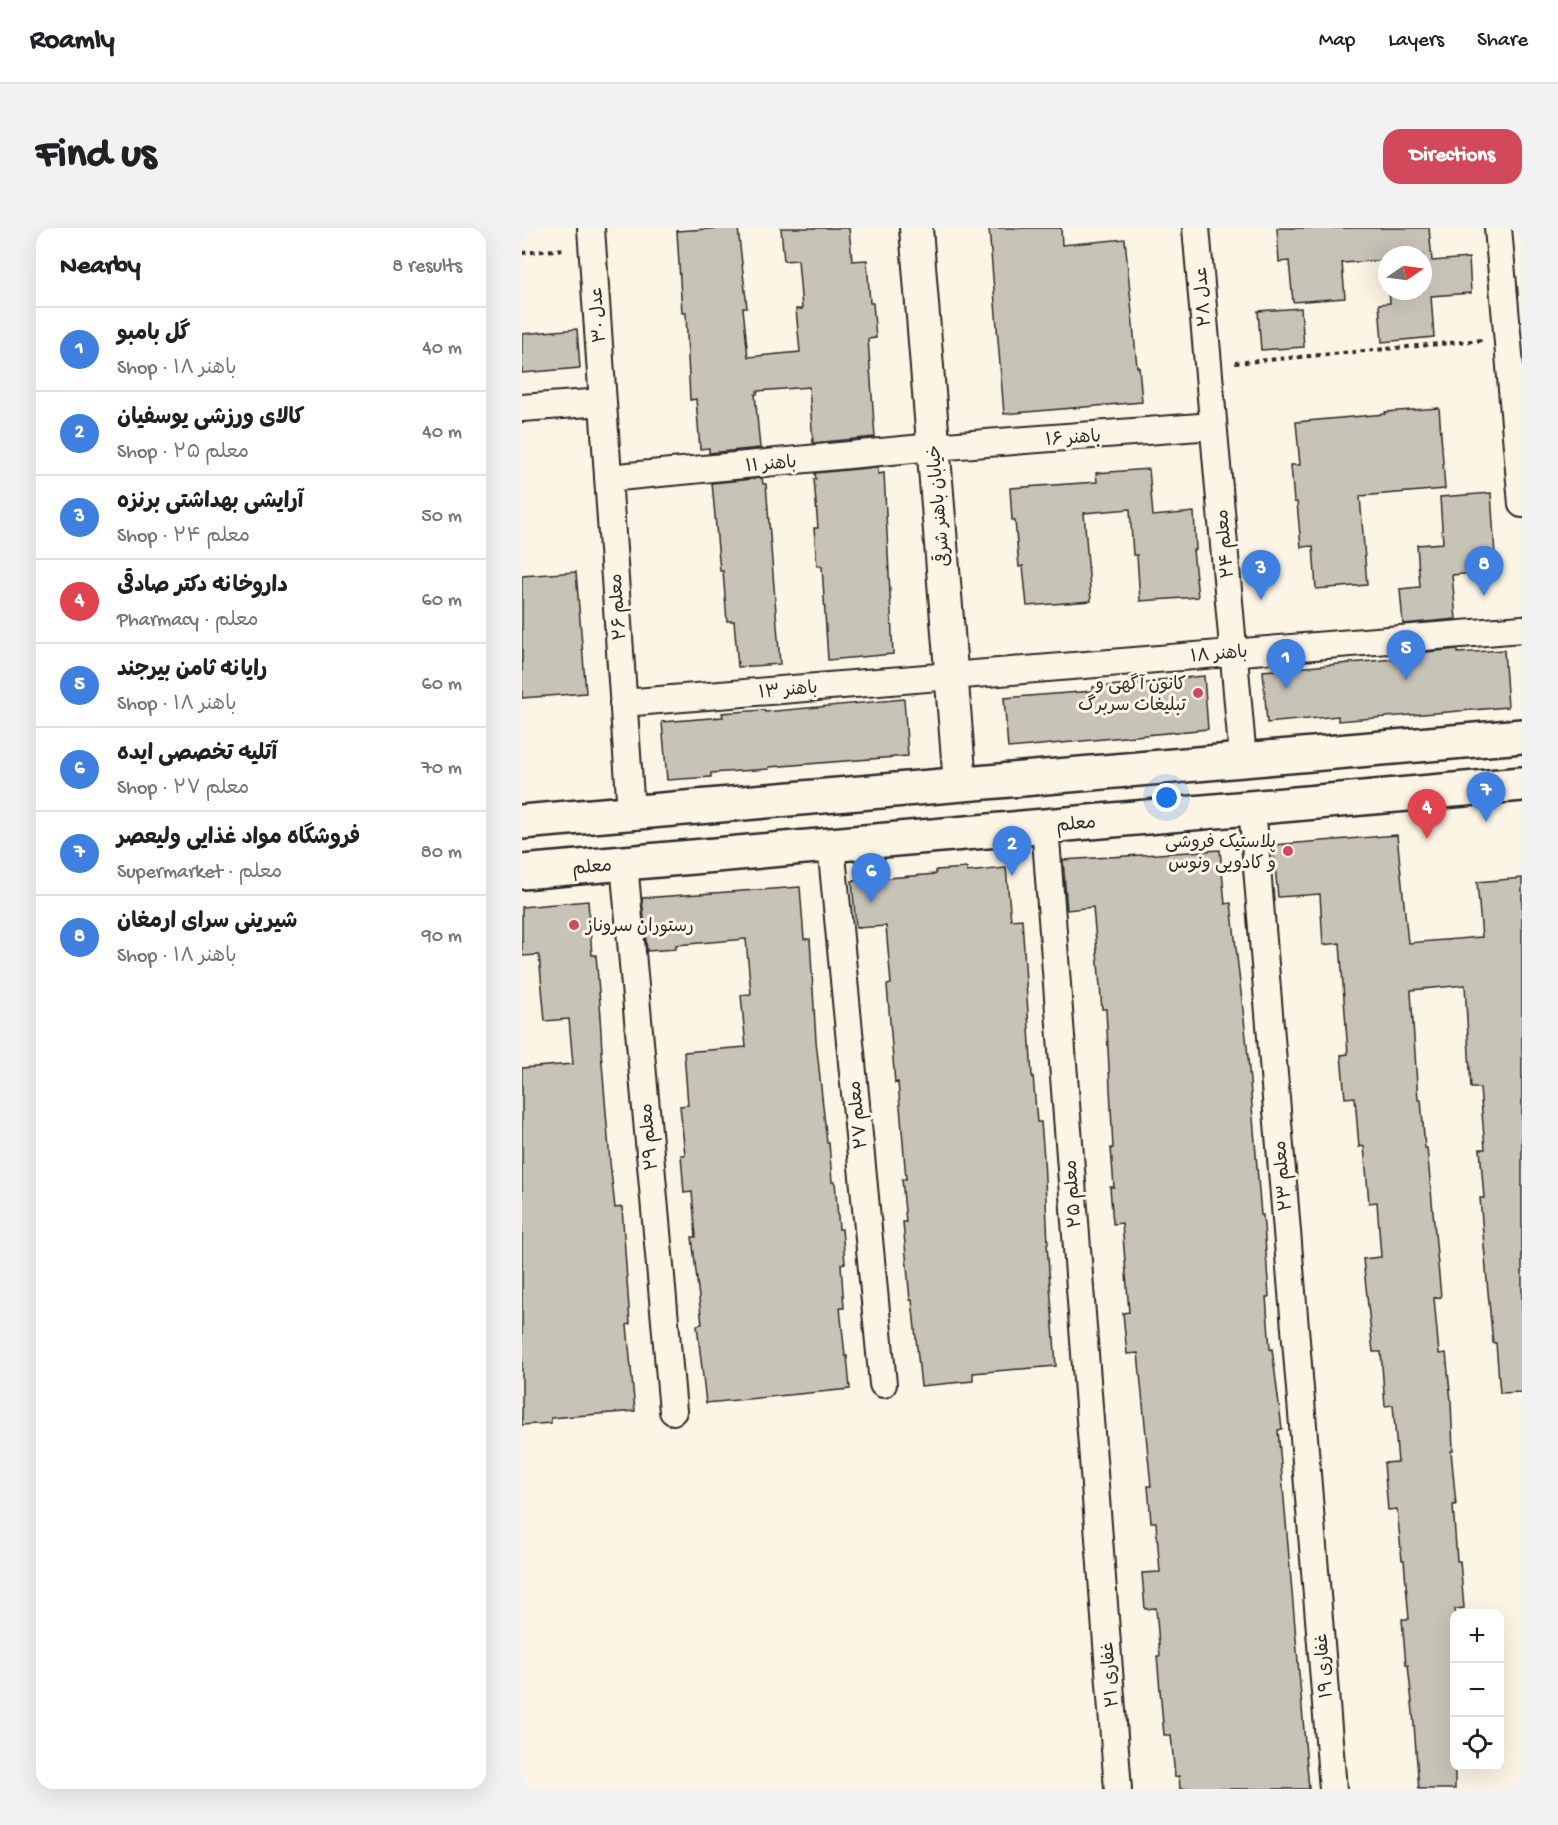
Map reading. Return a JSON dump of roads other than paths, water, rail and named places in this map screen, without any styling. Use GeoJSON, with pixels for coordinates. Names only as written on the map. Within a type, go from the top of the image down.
{"type":"FeatureCollection","features":[{"type":"Feature","properties":{"kind":"main road"},"geometry":{"type":"LineString","coordinates":[[522,822],[1522,736]]}},
{"type":"Feature","properties":{"kind":"main road","name":"معلم"},"geometry":{"type":"LineString","coordinates":[[522,872],[1522,784]]}},
{"type":"Feature","properties":{"kind":"street","name":"خیابان باهنر شرقی"},"geometry":{"type":"LineString","coordinates":[[916,228],[960,784]]}},
{"type":"Feature","properties":{"kind":"street","name":"عدل ۲۸"},"geometry":{"type":"LineString","coordinates":[[1196,228],[1207,365]]}},
{"type":"Feature","properties":{"kind":"street"},"geometry":{"type":"LineString","coordinates":[[1498,228],[1506,338],[1517,387],[1522,504]]}},
{"type":"Feature","properties":{"kind":"street","name":"عدل ۳۰"},"geometry":{"type":"LineString","coordinates":[[592,237],[603,402]]}},
{"type":"Feature","properties":{"kind":"street","name":"معلم ۲۴"},"geometry":{"type":"LineString","coordinates":[[1207,365],[1243,760]]}},
{"type":"Feature","properties":{"kind":"street"},"geometry":{"type":"LineString","coordinates":[[522,408],[603,402]]}},
{"type":"Feature","properties":{"kind":"street","name":"معلم ۲۶"},"geometry":{"type":"LineString","coordinates":[[603,402],[631,812]]}},
{"type":"Feature","properties":{"kind":"street","name":"باهنر ۱۶"},"geometry":{"type":"LineString","coordinates":[[933,447],[1214,426]]}},
{"type":"Feature","properties":{"kind":"street","name":"باهنر ۱۱"},"geometry":{"type":"LineString","coordinates":[[608,478],[933,447]]}},
{"type":"Feature","properties":{"kind":"street","name":"باهنر ۱۸"},"geometry":{"type":"LineString","coordinates":[[952,675],[1522,629]]}},
{"type":"Feature","properties":{"kind":"street","name":"باهنر ۱۳"},"geometry":{"type":"LineString","coordinates":[[623,703],[952,675]]}},
{"type":"Feature","properties":{"kind":"street","name":"معلم ۲۳"},"geometry":{"type":"LineString","coordinates":[[1252,807],[1313,1544]]}},
{"type":"Feature","properties":{"kind":"street","name":"معلم ۲۵"},"geometry":{"type":"LineString","coordinates":[[1045,826],[1100,1562]]}},
{"type":"Feature","properties":{"kind":"street","name":"معلم ۲۷"},"geometry":{"type":"LineString","coordinates":[[831,845],[883,1384]]}},
{"type":"Feature","properties":{"kind":"street","name":"معلم ۲۹"},"geometry":{"type":"LineString","coordinates":[[624,863],[673,1411]]}},
{"type":"Feature","properties":{"kind":"street","name":"غفاری ۱۹"},"geometry":{"type":"LineString","coordinates":[[1313,1544],[1333,1789]]}},
{"type":"Feature","properties":{"kind":"street","name":"غفاری ۲۱"},"geometry":{"type":"LineString","coordinates":[[1100,1562],[1118,1789]]}},
{"type":"Feature","properties":{"kind":"place","name":"شیرینی سرای ارمغان"},"geometry":{"type":"Point","coordinates":[1484,596]}},
{"type":"Feature","properties":{"kind":"place","name":"آرایشی بهداشتی برنزه"},"geometry":{"type":"Point","coordinates":[1261,600]}},
{"type":"Feature","properties":{"kind":"place","name":"رایانه ثامن بیرجند"},"geometry":{"type":"Point","coordinates":[1406,680]}},
{"type":"Feature","properties":{"kind":"place","name":"گل بامبو"},"geometry":{"type":"Point","coordinates":[1286,689]}},
{"type":"Feature","properties":{"kind":"place","name":"کانون آگهی و تبلیغات سربرگ"},"geometry":{"type":"Point","coordinates":[1198,693]}},
{"type":"Feature","properties":{"kind":"place","name":"فروشگاه مواد غذایی ولیعصر"},"geometry":{"type":"Point","coordinates":[1486,822]}},
{"type":"Feature","properties":{"kind":"place","name":"داروخانه دکتر صادقی"},"geometry":{"type":"Point","coordinates":[1427,839]}},
{"type":"Feature","properties":{"kind":"place","name":"پلاستیک فروشی و کادویی ونوس"},"geometry":{"type":"Point","coordinates":[1288,851]}},
{"type":"Feature","properties":{"kind":"place","name":"کالای ورزشی یوسفیان"},"geometry":{"type":"Point","coordinates":[1012,876]}},
{"type":"Feature","properties":{"kind":"place","name":"آتلیه تخصصی ایده"},"geometry":{"type":"Point","coordinates":[871,903]}},
{"type":"Feature","properties":{"kind":"place","name":"رستوران سروناز"},"geometry":{"type":"Point","coordinates":[574,925]}}]}
